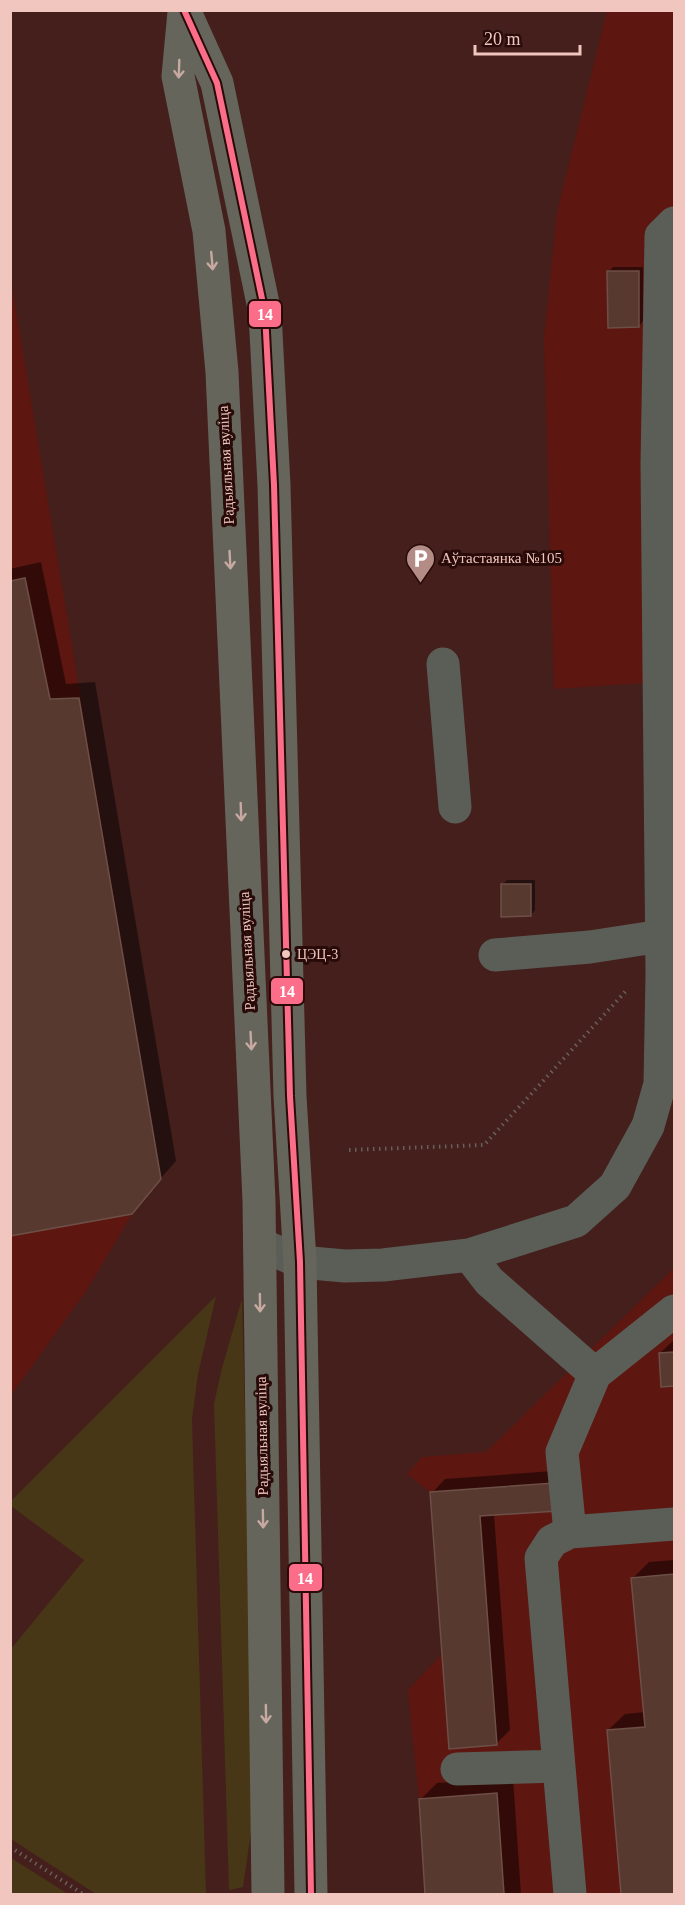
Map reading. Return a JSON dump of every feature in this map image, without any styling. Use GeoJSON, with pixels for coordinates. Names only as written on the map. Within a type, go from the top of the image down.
{"type":"FeatureCollection","features":[{"type":"Feature","properties":{"kind":"main road","name":"Радыяльная вуліца"},"geometry":{"type":"LineString","coordinates":[[184,11],[178,76],[209,231],[222,372],[260,1244],[268,1894]]}},
{"type":"Feature","properties":{"kind":"main road","name":"Радыяльная вуліца"},"geometry":{"type":"LineString","coordinates":[[184,11],[217,84],[265,313],[274,485],[290,1096],[300,1262],[311,1894]]}},
{"type":"Feature","properties":{"kind":"street"},"geometry":{"type":"LineString","coordinates":[[260,1244],[300,1262],[345,1266],[383,1265],[470,1255],[576,1221],[615,1186],[648,1126],[660,1084],[668,971],[662,936],[667,350],[661,236],[675,223]]}},
{"type":"Feature","properties":{"kind":"street"},"geometry":{"type":"LineString","coordinates":[[443,664],[455,807]]}},
{"type":"Feature","properties":{"kind":"street"},"geometry":{"type":"LineString","coordinates":[[495,955],[590,947],[662,936]]}},
{"type":"Feature","properties":{"kind":"street"},"geometry":{"type":"LineString","coordinates":[[470,1255],[489,1281],[595,1374]]}},
{"type":"Feature","properties":{"kind":"street"},"geometry":{"type":"LineString","coordinates":[[570,1532],[562,1452],[595,1374],[675,1311]]}},
{"type":"Feature","properties":{"kind":"street"},"geometry":{"type":"LineString","coordinates":[[570,1894],[541,1558],[552,1541],[570,1532],[675,1524]]}},
{"type":"Feature","properties":{"kind":"street"},"geometry":{"type":"LineString","coordinates":[[457,1769],[559,1766]]}},
{"type":"Feature","properties":{"kind":"path"},"geometry":{"type":"LineString","coordinates":[[349,1150],[484,1145],[627,989]]}},
{"type":"Feature","properties":{"kind":"path"},"geometry":{"type":"LineString","coordinates":[[10,1847],[83,1894]]}},
{"type":"Feature","properties":{"kind":"shaded area"},"geometry":{"type":"Polygon","coordinates":[[[607,11],[674,11],[674,681],[554,689],[544,338],[557,212],[607,11]]]}},
{"type":"Feature","properties":{"kind":"shaded area"},"geometry":{"type":"Polygon","coordinates":[[[10,275],[161,1179],[132,1214],[87,1290],[11,1395],[10,275]]]}},
{"type":"Feature","properties":{"kind":"shaded area"},"geometry":{"type":"Polygon","coordinates":[[[674,1268],[674,1894],[425,1894],[419,1799],[408,1690],[442,1654],[430,1492],[407,1474],[422,1457],[486,1452],[674,1268]]]}},
{"type":"Feature","properties":{"kind":"shaded area"},"geometry":{"type":"Polygon","coordinates":[[[216,1296],[198,1374],[192,1419],[206,1894],[96,1894],[11,1839],[11,1649],[84,1560],[11,1506],[11,1501],[216,1296]]]}},
{"type":"Feature","properties":{"kind":"shaded area"},"geometry":{"type":"Polygon","coordinates":[[[242,1299],[255,1804],[243,1887],[229,1890],[214,1404],[242,1299]]]}},
{"type":"Feature","properties":{"kind":"shaded area"},"geometry":{"type":"Polygon","coordinates":[[[11,1858],[68,1894],[11,1894],[11,1858]]]}},
{"type":"Feature","properties":{"kind":"building"},"geometry":{"type":"Polygon","coordinates":[[[607,271],[639,271],[639,327],[608,328],[607,271]]]}},
{"type":"Feature","properties":{"kind":"building"},"geometry":{"type":"Polygon","coordinates":[[[25,578],[50,699],[79,698],[161,1179],[132,1214],[10,1236],[10,581],[25,578]]]}},
{"type":"Feature","properties":{"kind":"building"},"geometry":{"type":"Polygon","coordinates":[[[501,884],[531,884],[531,916],[501,917],[501,884]]]}},
{"type":"Feature","properties":{"kind":"building"},"geometry":{"type":"Polygon","coordinates":[[[674,1352],[674,1386],[661,1387],[659,1353],[674,1352]]]}},
{"type":"Feature","properties":{"kind":"building"},"geometry":{"type":"Polygon","coordinates":[[[554,1483],[557,1511],[480,1516],[497,1745],[449,1749],[430,1492],[554,1483]]]}},
{"type":"Feature","properties":{"kind":"building"},"geometry":{"type":"Polygon","coordinates":[[[674,1574],[674,1894],[621,1894],[607,1730],[645,1727],[631,1578],[674,1574]]]}},
{"type":"Feature","properties":{"kind":"building"},"geometry":{"type":"Polygon","coordinates":[[[497,1793],[504,1894],[425,1894],[419,1799],[497,1793]]]}},
{"type":"Feature","properties":{"kind":"transit line","name":"14"},"geometry":{"type":"LineString","coordinates":[[184,10],[217,83],[265,313],[274,485],[290,1096],[300,1262],[311,1894]]}},
{"type":"Feature","properties":{"kind":"place","name":"Аўтастаянка №105"},"geometry":{"type":"Point","coordinates":[420,584]}},
{"type":"Feature","properties":{"kind":"place","name":"ЦЭЦ-3"},"geometry":{"type":"Point","coordinates":[286,954]}}]}
